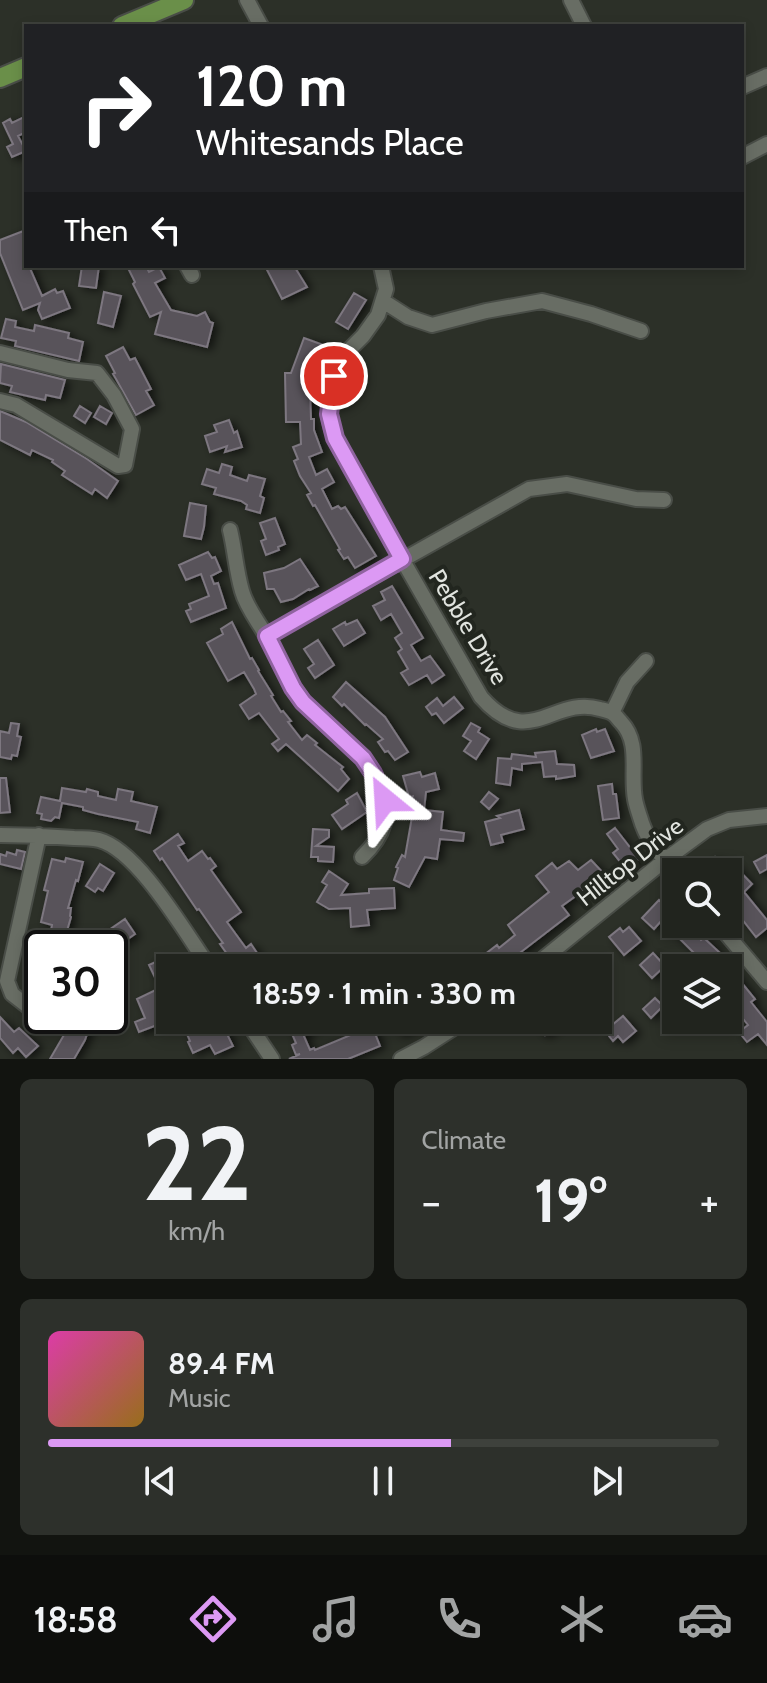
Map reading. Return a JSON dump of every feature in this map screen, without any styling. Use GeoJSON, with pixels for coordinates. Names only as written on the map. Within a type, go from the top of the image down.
{"type":"FeatureCollection","features":[{"type":"Feature","properties":{"kind":"main road"},"geometry":{"type":"LineString","coordinates":[[127,24],[184,0]]}},
{"type":"Feature","properties":{"kind":"main road"},"geometry":{"type":"LineString","coordinates":[[0,78],[24,68]]}},
{"type":"Feature","properties":{"kind":"street"},"geometry":{"type":"LineString","coordinates":[[247,0],[260,24]]}},
{"type":"Feature","properties":{"kind":"street"},"geometry":{"type":"LineString","coordinates":[[571,0],[583,24]]}},
{"type":"Feature","properties":{"kind":"street"},"geometry":{"type":"LineString","coordinates":[[744,86],[767,76]]}},
{"type":"Feature","properties":{"kind":"street"},"geometry":{"type":"LineString","coordinates":[[744,156],[767,144]]}},
{"type":"Feature","properties":{"kind":"street"},"geometry":{"type":"LineString","coordinates":[[381,268],[386,289],[383,301],[408,317],[432,325],[542,301],[641,331]]}},
{"type":"Feature","properties":{"kind":"street","name":"Pebble Drive"},"geometry":{"type":"LineString","coordinates":[[383,301],[378,315],[339,364],[331,388],[329,414],[335,438],[402,559],[481,697],[498,714],[523,722],[574,708],[592,707],[612,713]]}},
{"type":"Feature","properties":{"kind":"street"},"geometry":{"type":"LineString","coordinates":[[0,353],[68,370],[97,373],[114,395],[132,429],[125,465],[118,466],[16,405],[0,401]]}},
{"type":"Feature","properties":{"kind":"street"},"geometry":{"type":"LineString","coordinates":[[267,636],[529,489],[567,484],[636,499],[664,500]]}},
{"type":"Feature","properties":{"kind":"street"},"geometry":{"type":"LineString","coordinates":[[230,530],[242,592],[249,611],[267,636],[293,688],[303,702],[363,758],[385,800],[382,832],[362,857]]}},
{"type":"Feature","properties":{"kind":"street"},"geometry":{"type":"LineString","coordinates":[[646,661],[627,682],[612,713],[628,730],[634,749],[634,798],[648,841],[663,858]]}},
{"type":"Feature","properties":{"kind":"street","name":"Hilltop Drive"},"geometry":{"type":"LineString","coordinates":[[668,858],[707,829],[729,820],[767,816]]}},
{"type":"Feature","properties":{"kind":"street"},"geometry":{"type":"LineString","coordinates":[[0,835],[98,839],[113,846],[127,855],[150,882],[200,954]]}},
{"type":"Feature","properties":{"kind":"street"},"geometry":{"type":"LineString","coordinates":[[24,1003],[12,994],[7,981],[39,835]]}},
{"type":"Feature","properties":{"kind":"street","name":"Hilltop Drive"},"geometry":{"type":"LineString","coordinates":[[549,954],[662,862]]}},
{"type":"Feature","properties":{"kind":"street"},"geometry":{"type":"LineString","coordinates":[[730,938],[767,982]]}},
{"type":"Feature","properties":{"kind":"street"},"geometry":{"type":"LineString","coordinates":[[255,1034],[272,1059]]}},
{"type":"Feature","properties":{"kind":"street"},"geometry":{"type":"LineString","coordinates":[[401,1059],[444,1034]]}},
{"type":"Feature","properties":{"kind":"building"},"geometry":{"type":"Polygon","coordinates":[[[24,117],[24,133],[18,136],[24,152],[12,157],[7,147],[13,144],[3,123],[10,119],[12,123],[24,117]]]}},
{"type":"Feature","properties":{"kind":"building"},"geometry":{"type":"Polygon","coordinates":[[[24,231],[24,268],[30,268],[42,296],[55,289],[57,293],[63,291],[70,308],[42,319],[38,310],[40,303],[23,310],[0,253],[0,240],[24,231]]]}},
{"type":"Feature","properties":{"kind":"building"},"geometry":{"type":"Polygon","coordinates":[[[82,268],[99,268],[96,288],[79,286],[82,268]]]}},
{"type":"Feature","properties":{"kind":"building"},"geometry":{"type":"Polygon","coordinates":[[[128,268],[147,268],[149,272],[160,268],[165,278],[155,283],[171,310],[197,316],[205,312],[213,323],[207,347],[155,334],[161,312],[150,317],[133,284],[135,282],[128,268]]]}},
{"type":"Feature","properties":{"kind":"building"},"geometry":{"type":"Polygon","coordinates":[[[266,268],[295,268],[307,287],[282,299],[266,268]]]}},
{"type":"Feature","properties":{"kind":"building"},"geometry":{"type":"Polygon","coordinates":[[[104,292],[121,296],[113,327],[98,323],[104,292]]]}},
{"type":"Feature","properties":{"kind":"building"},"geometry":{"type":"Polygon","coordinates":[[[354,293],[366,300],[348,329],[336,322],[354,293]]]}},
{"type":"Feature","properties":{"kind":"building"},"geometry":{"type":"Polygon","coordinates":[[[6,319],[16,321],[15,327],[34,331],[35,325],[69,333],[68,338],[83,342],[79,361],[15,346],[16,341],[1,338],[6,319]]]}},
{"type":"Feature","properties":{"kind":"building"},"geometry":{"type":"Polygon","coordinates":[[[304,338],[329,347],[323,363],[319,369],[316,368],[315,389],[310,389],[311,419],[314,419],[314,430],[322,452],[309,457],[316,475],[327,469],[334,482],[322,489],[332,509],[345,507],[376,556],[355,568],[348,557],[344,559],[338,550],[307,495],[311,493],[294,461],[298,459],[293,447],[301,444],[300,422],[286,422],[285,373],[291,373],[304,338]]]}},
{"type":"Feature","properties":{"kind":"building"},"geometry":{"type":"Polygon","coordinates":[[[123,347],[130,360],[135,358],[151,389],[146,391],[154,405],[136,415],[106,356],[123,347]]]}},
{"type":"Feature","properties":{"kind":"building"},"geometry":{"type":"Polygon","coordinates":[[[1,364],[65,380],[60,398],[46,395],[45,400],[10,392],[12,386],[0,383],[1,364]]]}},
{"type":"Feature","properties":{"kind":"building"},"geometry":{"type":"Polygon","coordinates":[[[80,406],[91,413],[85,423],[74,416],[80,406]]]}},
{"type":"Feature","properties":{"kind":"building"},"geometry":{"type":"Polygon","coordinates":[[[100,406],[112,413],[106,424],[94,417],[100,406]]]}},
{"type":"Feature","properties":{"kind":"building"},"geometry":{"type":"Polygon","coordinates":[[[0,411],[26,422],[118,481],[107,498],[95,489],[92,494],[62,475],[65,471],[53,460],[32,450],[30,455],[0,440],[0,411]]]}},
{"type":"Feature","properties":{"kind":"building"},"geometry":{"type":"Polygon","coordinates":[[[229,420],[234,433],[237,431],[242,447],[225,452],[227,446],[210,452],[205,436],[217,432],[214,425],[229,420]]]}},
{"type":"Feature","properties":{"kind":"building"},"geometry":{"type":"Polygon","coordinates":[[[222,464],[232,467],[230,475],[247,481],[249,475],[265,479],[260,496],[264,498],[260,513],[246,509],[247,505],[241,501],[214,494],[216,488],[202,484],[207,469],[219,473],[222,464]]]}},
{"type":"Feature","properties":{"kind":"building"},"geometry":{"type":"Polygon","coordinates":[[[190,503],[206,506],[201,539],[184,536],[190,503]]]}},
{"type":"Feature","properties":{"kind":"building"},"geometry":{"type":"Polygon","coordinates":[[[275,518],[285,544],[266,555],[261,541],[266,539],[260,523],[275,518]]]}},
{"type":"Feature","properties":{"kind":"building"},"geometry":{"type":"Polygon","coordinates":[[[208,552],[212,558],[215,557],[221,571],[211,576],[214,584],[218,583],[226,608],[191,622],[186,611],[191,609],[189,604],[209,596],[201,574],[186,580],[179,565],[208,552]]]}},
{"type":"Feature","properties":{"kind":"building"},"geometry":{"type":"Polygon","coordinates":[[[300,559],[318,586],[281,602],[274,589],[267,589],[264,573],[284,568],[300,559]]]}},
{"type":"Feature","properties":{"kind":"building"},"geometry":{"type":"Polygon","coordinates":[[[392,586],[423,638],[411,645],[421,661],[430,656],[444,675],[432,683],[427,675],[409,685],[401,673],[408,669],[398,652],[402,649],[395,638],[402,633],[391,614],[381,620],[373,606],[385,600],[381,592],[392,586]]]}},
{"type":"Feature","properties":{"kind":"building"},"geometry":{"type":"Polygon","coordinates":[[[357,620],[365,633],[344,646],[333,629],[357,620]]]}},
{"type":"Feature","properties":{"kind":"building"},"geometry":{"type":"Polygon","coordinates":[[[232,622],[271,696],[291,721],[288,722],[302,740],[307,735],[343,767],[341,769],[349,779],[338,791],[286,744],[278,751],[272,744],[279,739],[259,713],[249,719],[240,705],[256,694],[254,689],[244,672],[228,681],[207,643],[223,634],[221,629],[232,622]]]}},
{"type":"Feature","properties":{"kind":"building"},"geometry":{"type":"Polygon","coordinates":[[[318,640],[334,665],[315,678],[308,668],[314,664],[304,649],[318,640]]]}},
{"type":"Feature","properties":{"kind":"building"},"geometry":{"type":"Polygon","coordinates":[[[346,682],[385,717],[408,752],[395,760],[378,742],[383,739],[333,697],[346,682]]]}},
{"type":"Feature","properties":{"kind":"building"},"geometry":{"type":"Polygon","coordinates":[[[454,697],[463,708],[444,723],[426,707],[437,698],[443,706],[454,697]]]}},
{"type":"Feature","properties":{"kind":"building"},"geometry":{"type":"Polygon","coordinates":[[[11,723],[19,724],[17,736],[21,737],[17,756],[12,755],[11,759],[0,757],[0,731],[9,733],[11,723]]]}},
{"type":"Feature","properties":{"kind":"building"},"geometry":{"type":"Polygon","coordinates":[[[471,723],[489,739],[476,759],[464,751],[471,741],[463,736],[471,723]]]}},
{"type":"Feature","properties":{"kind":"building"},"geometry":{"type":"Polygon","coordinates":[[[596,729],[597,732],[605,729],[614,751],[591,758],[582,735],[596,729]]]}},
{"type":"Feature","properties":{"kind":"building"},"geometry":{"type":"Polygon","coordinates":[[[555,751],[557,764],[574,765],[575,776],[544,777],[542,762],[522,764],[522,770],[512,768],[510,785],[496,783],[498,758],[511,759],[512,754],[536,757],[535,753],[555,751]]]}},
{"type":"Feature","properties":{"kind":"building"},"geometry":{"type":"Polygon","coordinates":[[[420,772],[422,777],[435,773],[439,789],[426,792],[424,810],[443,812],[441,830],[464,833],[463,841],[440,839],[437,859],[425,857],[409,887],[394,880],[396,867],[402,855],[405,857],[412,817],[413,796],[409,797],[403,776],[420,772]]]}},
{"type":"Feature","properties":{"kind":"building"},"geometry":{"type":"Polygon","coordinates":[[[0,778],[6,778],[10,812],[0,813],[0,778]]]}},
{"type":"Feature","properties":{"kind":"building"},"geometry":{"type":"Polygon","coordinates":[[[612,784],[619,818],[603,820],[598,786],[612,784]]]}},
{"type":"Feature","properties":{"kind":"building"},"geometry":{"type":"Polygon","coordinates":[[[62,788],[86,792],[87,789],[98,792],[98,796],[116,800],[118,789],[133,792],[131,801],[157,807],[150,833],[136,829],[138,822],[62,803],[59,818],[51,821],[41,819],[42,814],[37,813],[41,797],[60,801],[62,788]]]}},
{"type":"Feature","properties":{"kind":"building"},"geometry":{"type":"Polygon","coordinates":[[[489,792],[498,799],[489,809],[481,802],[489,792]]]}},
{"type":"Feature","properties":{"kind":"building"},"geometry":{"type":"Polygon","coordinates":[[[357,793],[367,812],[342,829],[332,815],[357,793]]]}},
{"type":"Feature","properties":{"kind":"building"},"geometry":{"type":"Polygon","coordinates":[[[519,810],[524,829],[501,835],[503,842],[491,845],[485,822],[519,810]]]}},
{"type":"Feature","properties":{"kind":"building"},"geometry":{"type":"Polygon","coordinates":[[[615,828],[639,859],[626,869],[613,853],[618,849],[607,834],[615,828]]]}},
{"type":"Feature","properties":{"kind":"building"},"geometry":{"type":"Polygon","coordinates":[[[313,829],[329,830],[329,837],[316,846],[334,847],[333,862],[311,857],[313,829]]]}},
{"type":"Feature","properties":{"kind":"building"},"geometry":{"type":"Polygon","coordinates":[[[178,834],[184,843],[178,846],[188,861],[202,851],[210,858],[216,866],[211,870],[241,912],[227,922],[246,948],[251,944],[258,954],[227,954],[199,909],[154,851],[178,834]]]}},
{"type":"Feature","properties":{"kind":"building"},"geometry":{"type":"Polygon","coordinates":[[[17,850],[25,852],[21,869],[0,864],[0,854],[6,856],[7,852],[16,855],[17,850]]]}},
{"type":"Feature","properties":{"kind":"building"},"geometry":{"type":"Polygon","coordinates":[[[767,855],[767,869],[760,873],[754,862],[767,855]]]}},
{"type":"Feature","properties":{"kind":"building"},"geometry":{"type":"Polygon","coordinates":[[[66,858],[83,862],[68,908],[71,908],[71,917],[67,930],[51,930],[52,925],[41,922],[48,891],[44,890],[52,859],[65,862],[66,858]]]}},
{"type":"Feature","properties":{"kind":"building"},"geometry":{"type":"Polygon","coordinates":[[[591,860],[608,878],[600,887],[594,883],[562,906],[569,915],[521,952],[523,954],[485,954],[515,935],[508,925],[549,892],[536,876],[552,863],[557,869],[569,861],[578,870],[591,860]]]}},
{"type":"Feature","properties":{"kind":"building"},"geometry":{"type":"Polygon","coordinates":[[[100,864],[114,873],[103,891],[98,888],[95,892],[86,886],[100,864]]]}},
{"type":"Feature","properties":{"kind":"building"},"geometry":{"type":"Polygon","coordinates":[[[329,871],[348,884],[341,895],[394,888],[395,908],[367,910],[369,925],[351,927],[350,908],[329,909],[317,902],[327,885],[322,882],[329,871]]]}},
{"type":"Feature","properties":{"kind":"building"},"geometry":{"type":"Polygon","coordinates":[[[742,874],[752,884],[744,892],[767,920],[767,928],[756,937],[742,919],[742,874]]]}},
{"type":"Feature","properties":{"kind":"building"},"geometry":{"type":"Polygon","coordinates":[[[659,900],[662,903],[662,920],[654,929],[642,918],[659,900]]]}},
{"type":"Feature","properties":{"kind":"building"},"geometry":{"type":"Polygon","coordinates":[[[125,919],[135,934],[128,939],[128,930],[109,930],[125,919]]]}},
{"type":"Feature","properties":{"kind":"building"},"geometry":{"type":"Polygon","coordinates":[[[629,927],[641,941],[624,955],[609,937],[620,928],[623,932],[629,927]]]}},
{"type":"Feature","properties":{"kind":"building"},"geometry":{"type":"Polygon","coordinates":[[[679,938],[704,938],[719,952],[717,954],[695,954],[679,938]]]}},
{"type":"Feature","properties":{"kind":"building"},"geometry":{"type":"Polygon","coordinates":[[[653,953],[662,963],[662,969],[652,978],[640,965],[653,953]]]}},
{"type":"Feature","properties":{"kind":"building"},"geometry":{"type":"Polygon","coordinates":[[[156,962],[156,980],[149,965],[156,962]]]}},
{"type":"Feature","properties":{"kind":"building"},"geometry":{"type":"Polygon","coordinates":[[[742,983],[755,999],[751,1002],[767,1022],[767,1045],[758,1034],[747,1042],[741,1034],[748,1025],[742,1018],[742,983]]]}},
{"type":"Feature","properties":{"kind":"building"},"geometry":{"type":"Polygon","coordinates":[[[156,990],[156,1025],[139,1032],[135,1022],[145,1018],[137,999],[156,990]]]}},
{"type":"Feature","properties":{"kind":"building"},"geometry":{"type":"Polygon","coordinates":[[[655,998],[662,1005],[651,1018],[643,1009],[655,998]]]}},
{"type":"Feature","properties":{"kind":"building"},"geometry":{"type":"Polygon","coordinates":[[[623,1016],[636,1031],[623,1042],[618,1036],[613,1041],[607,1034],[612,1034],[612,1025],[623,1016]]]}},
{"type":"Feature","properties":{"kind":"building"},"geometry":{"type":"Polygon","coordinates":[[[0,1017],[14,1032],[19,1028],[38,1046],[26,1057],[18,1048],[13,1053],[0,1038],[0,1017]]]}},
{"type":"Feature","properties":{"kind":"building"},"geometry":{"type":"Polygon","coordinates":[[[65,1034],[87,1034],[74,1059],[50,1059],[65,1034]]]}},
{"type":"Feature","properties":{"kind":"building"},"geometry":{"type":"Polygon","coordinates":[[[187,1034],[227,1034],[233,1046],[215,1054],[210,1045],[193,1053],[187,1034]]]}},
{"type":"Feature","properties":{"kind":"building"},"geometry":{"type":"Polygon","coordinates":[[[292,1034],[303,1034],[310,1050],[315,1050],[353,1034],[375,1034],[380,1046],[348,1059],[289,1059],[300,1054],[296,1055],[292,1045],[296,1043],[292,1034]]]}},
{"type":"Feature","properties":{"kind":"route"},"geometry":{"type":"LineString","coordinates":[[334,376],[329,414],[335,438],[402,559],[267,636],[303,702],[363,758],[385,800]]}}]}
